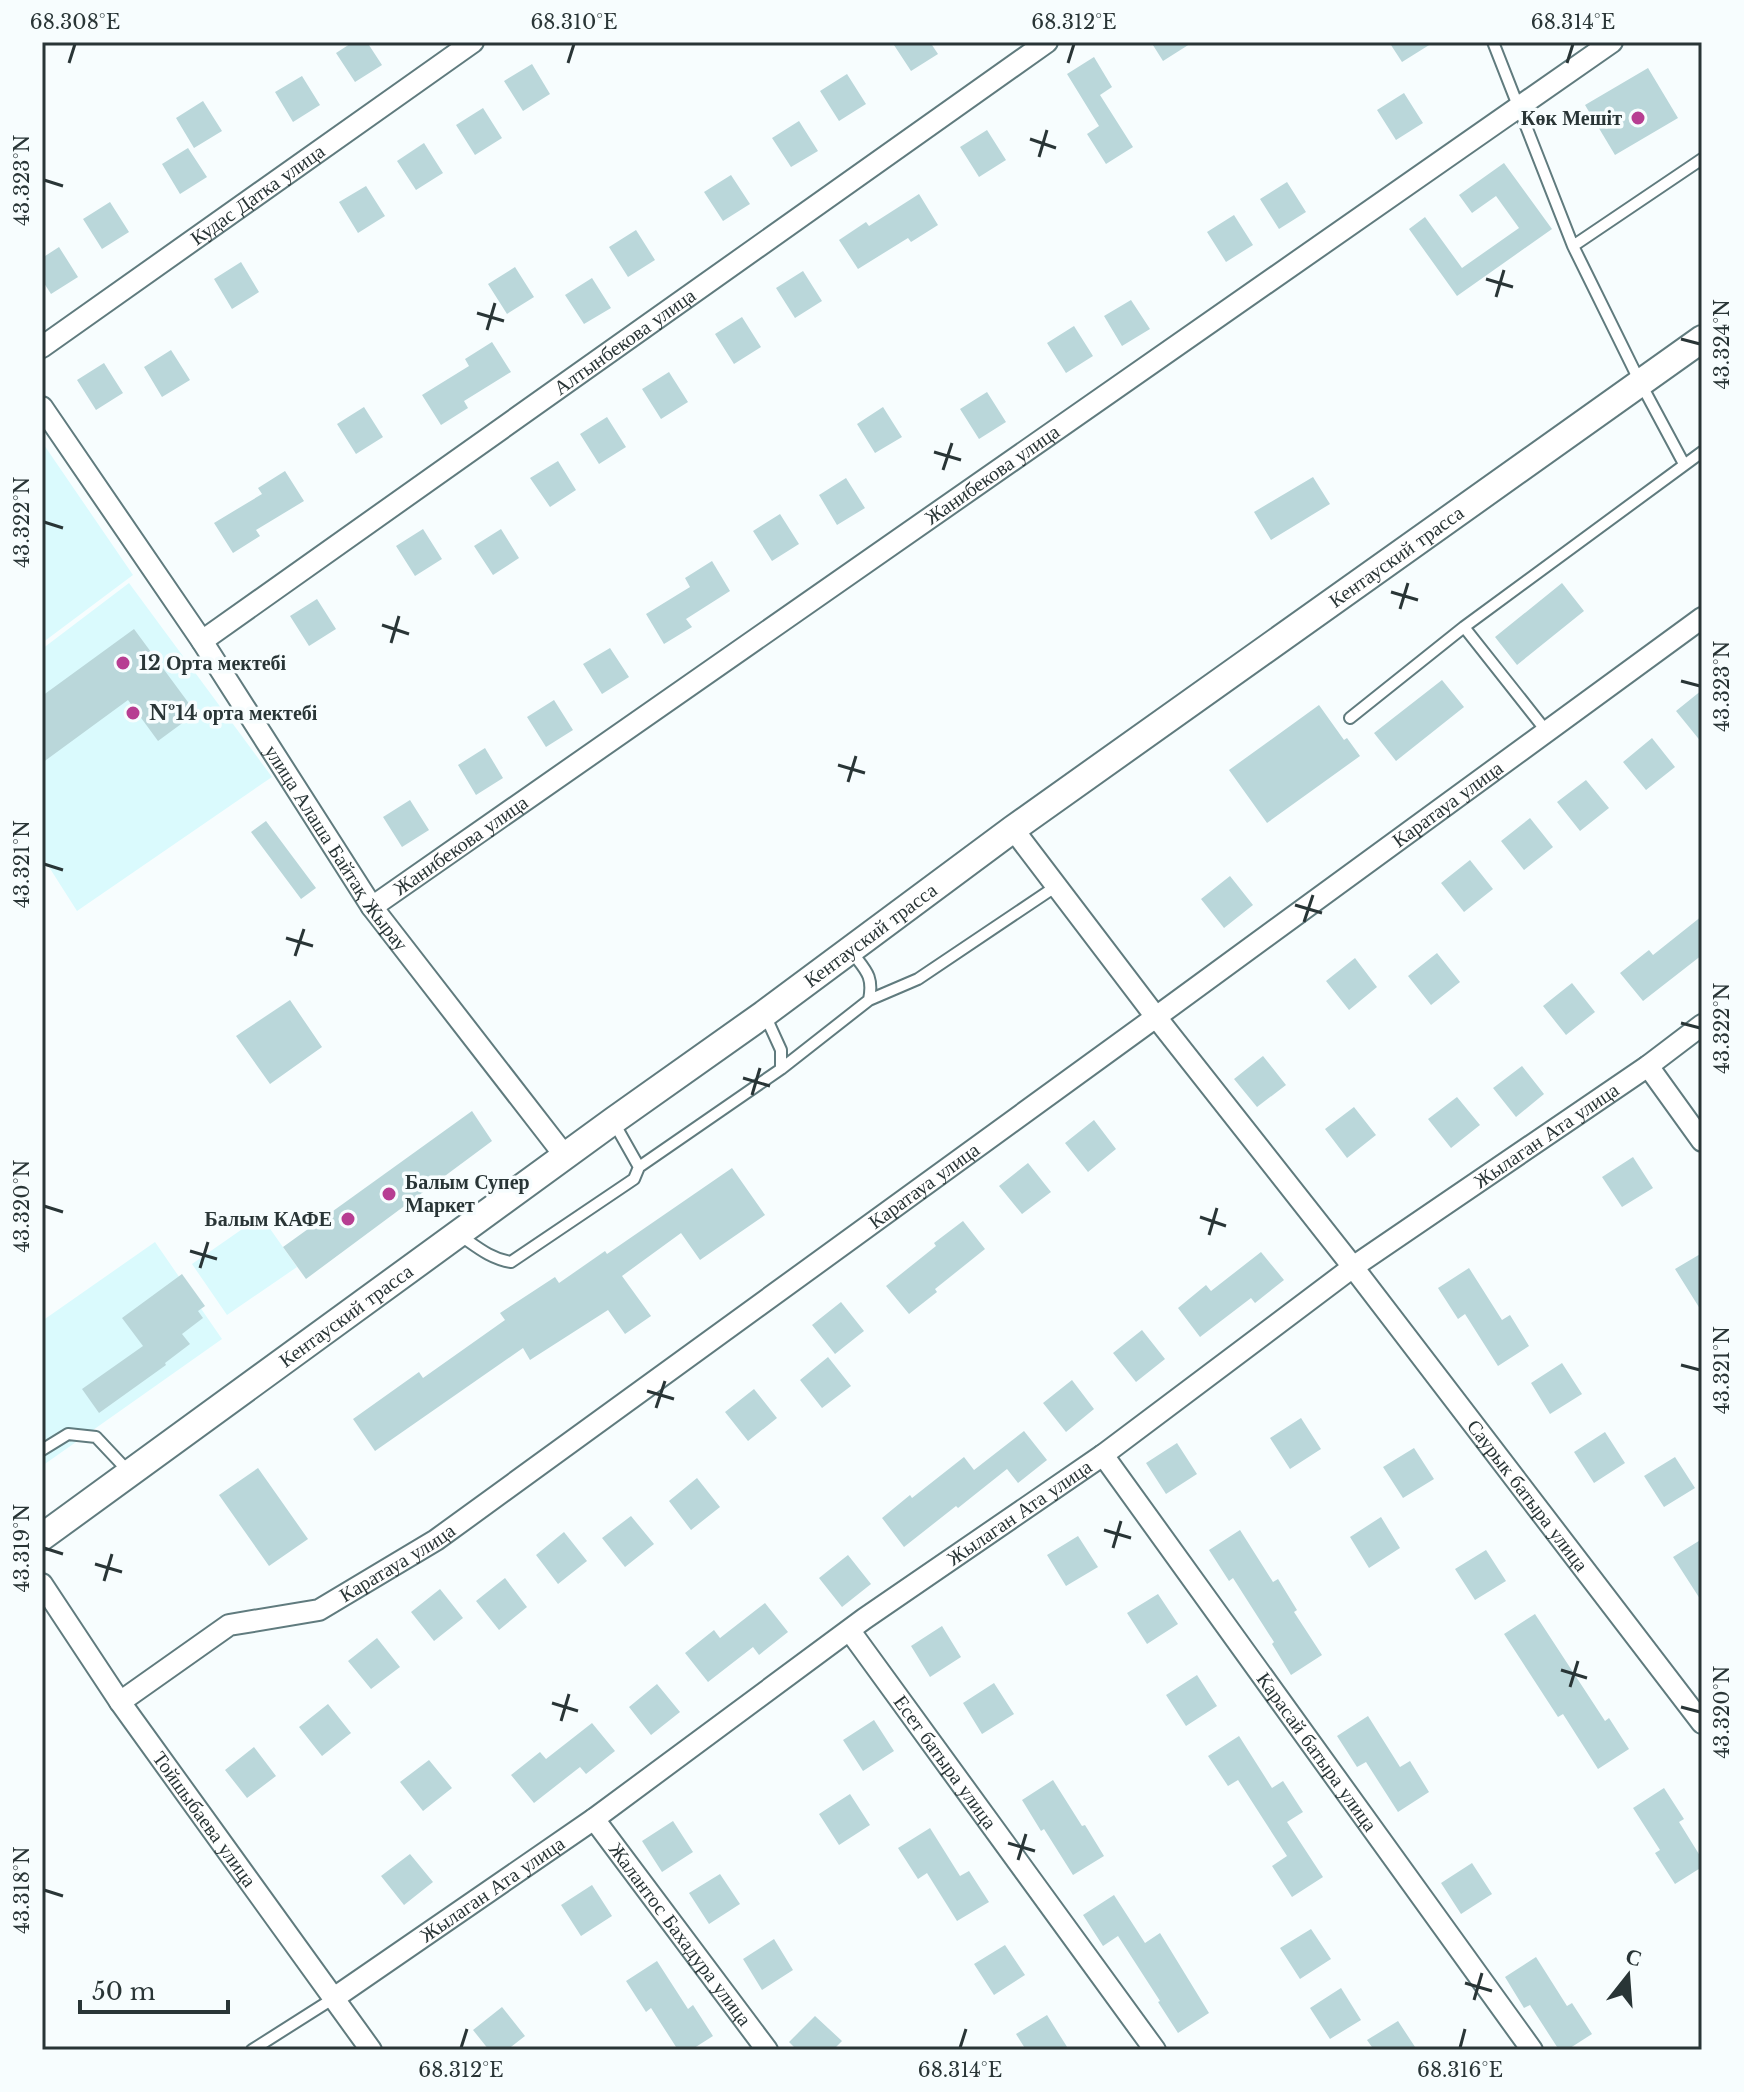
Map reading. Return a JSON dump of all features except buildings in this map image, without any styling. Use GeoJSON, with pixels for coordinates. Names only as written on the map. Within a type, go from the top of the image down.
{"type":"FeatureCollection","features":[{"type":"Feature","properties":{"kind":"main road","name":"Кентауский трасса"},"geometry":{"type":"LineString","coordinates":[[42,1537],[851,951],[1013,829],[1702,339]]}},
{"type":"Feature","properties":{"kind":"street","name":"Кудас Датка улица"},"geometry":{"type":"LineString","coordinates":[[42,347],[473,42]]}},
{"type":"Feature","properties":{"kind":"street","name":"Алтынбекова улица"},"geometry":{"type":"LineString","coordinates":[[202,641],[1047,42]]}},
{"type":"Feature","properties":{"kind":"street","name":"Жанибекова улица"},"geometry":{"type":"LineString","coordinates":[[372,907],[1612,42]]}},
{"type":"Feature","properties":{"kind":"street","name":"улица Алаша Байтақ Жырау"},"geometry":{"type":"LineString","coordinates":[[42,407],[202,641],[372,907],[565,1156]]}},
{"type":"Feature","properties":{"kind":"street","name":"Каратауа улица"},"geometry":{"type":"LineString","coordinates":[[120,1702],[229,1625],[319,1610],[436,1540],[1702,618]]}},
{"type":"Feature","properties":{"kind":"street","name":"Саурык батыра улица"},"geometry":{"type":"LineString","coordinates":[[1013,829],[1702,1723]]}},
{"type":"Feature","properties":{"kind":"street","name":"Жылаган Ата улица"},"geometry":{"type":"LineString","coordinates":[[334,1998],[594,1819],[850,1631],[1103,1455],[1353,1267],[1648,1066],[1702,1025]]}},
{"type":"Feature","properties":{"kind":"street"},"geometry":{"type":"LineString","coordinates":[[1648,1066],[1702,1141]]}},
{"type":"Feature","properties":{"kind":"street","name":"Карасай батыра улица"},"geometry":{"type":"LineString","coordinates":[[1103,1455],[1532,2050]]}},
{"type":"Feature","properties":{"kind":"street","name":"Тойшыбаева улица"},"geometry":{"type":"LineString","coordinates":[[43,1586],[120,1702],[371,2050]]}},
{"type":"Feature","properties":{"kind":"street","name":"Есет батыра улица"},"geometry":{"type":"LineString","coordinates":[[850,1631],[1155,2050]]}},
{"type":"Feature","properties":{"kind":"street","name":"Жалантос Бахадура улица"},"geometry":{"type":"LineString","coordinates":[[594,1819],[767,2050]]}},
{"type":"Feature","properties":{"kind":"lane"},"geometry":{"type":"LineString","coordinates":[[1493,42],[1573,246],[1684,464]]}},
{"type":"Feature","properties":{"kind":"lane"},"geometry":{"type":"LineString","coordinates":[[1573,246],[1702,159]]}},
{"type":"Feature","properties":{"kind":"lane"},"geometry":{"type":"LineString","coordinates":[[1350,718],[1464,627],[1702,452]]}},
{"type":"Feature","properties":{"kind":"lane"},"geometry":{"type":"LineString","coordinates":[[1464,627],[1547,732]]}},
{"type":"Feature","properties":{"kind":"lane"},"geometry":{"type":"LineString","coordinates":[[459,1235],[488,1255],[511,1262],[634,1179],[639,1167],[781,1069],[869,1000],[918,979],[1055,887]]}},
{"type":"Feature","properties":{"kind":"lane"},"geometry":{"type":"LineString","coordinates":[[851,951],[870,977],[872,987],[869,1000]]}},
{"type":"Feature","properties":{"kind":"lane"},"geometry":{"type":"LineString","coordinates":[[764,1014],[781,1050],[781,1069]]}},
{"type":"Feature","properties":{"kind":"lane"},"geometry":{"type":"LineString","coordinates":[[613,1121],[639,1167]]}},
{"type":"Feature","properties":{"kind":"lane"},"geometry":{"type":"LineString","coordinates":[[42,1450],[68,1434],[96,1437],[130,1473]]}},
{"type":"Feature","properties":{"kind":"lane"},"geometry":{"type":"LineString","coordinates":[[252,2050],[334,1998]]}},
{"type":"Feature","properties":{"kind":"shaded area"},"geometry":{"type":"Polygon","coordinates":[[[42,442],[133,575],[42,643],[42,442]]]}},
{"type":"Feature","properties":{"kind":"shaded area","name":"№14 орта мектебі"},"geometry":{"type":"Polygon","coordinates":[[[129,583],[272,777],[77,911],[42,856],[42,649],[129,583]]]}},
{"type":"Feature","properties":{"kind":"shaded area"},"geometry":{"type":"Polygon","coordinates":[[[261,1216],[297,1267],[227,1315],[192,1264],[261,1216]]]}},
{"type":"Feature","properties":{"kind":"shaded area"},"geometry":{"type":"Polygon","coordinates":[[[155,1242],[222,1339],[42,1466],[42,1321],[155,1242]]]}},
{"type":"Feature","properties":{"kind":"place","name":"Көк Мешіт"},"geometry":{"type":"Point","coordinates":[1638,118]}},
{"type":"Feature","properties":{"kind":"place","name":"12 Орта мектебі"},"geometry":{"type":"Point","coordinates":[123,663]}},
{"type":"Feature","properties":{"kind":"place","name":"№14 орта мектебі"},"geometry":{"type":"Point","coordinates":[133,713]}},
{"type":"Feature","properties":{"kind":"place","name":"Балым Супер Маркет"},"geometry":{"type":"Point","coordinates":[389,1194]}},
{"type":"Feature","properties":{"kind":"place","name":"Балым КАФЕ"},"geometry":{"type":"Point","coordinates":[348,1219]}}]}
